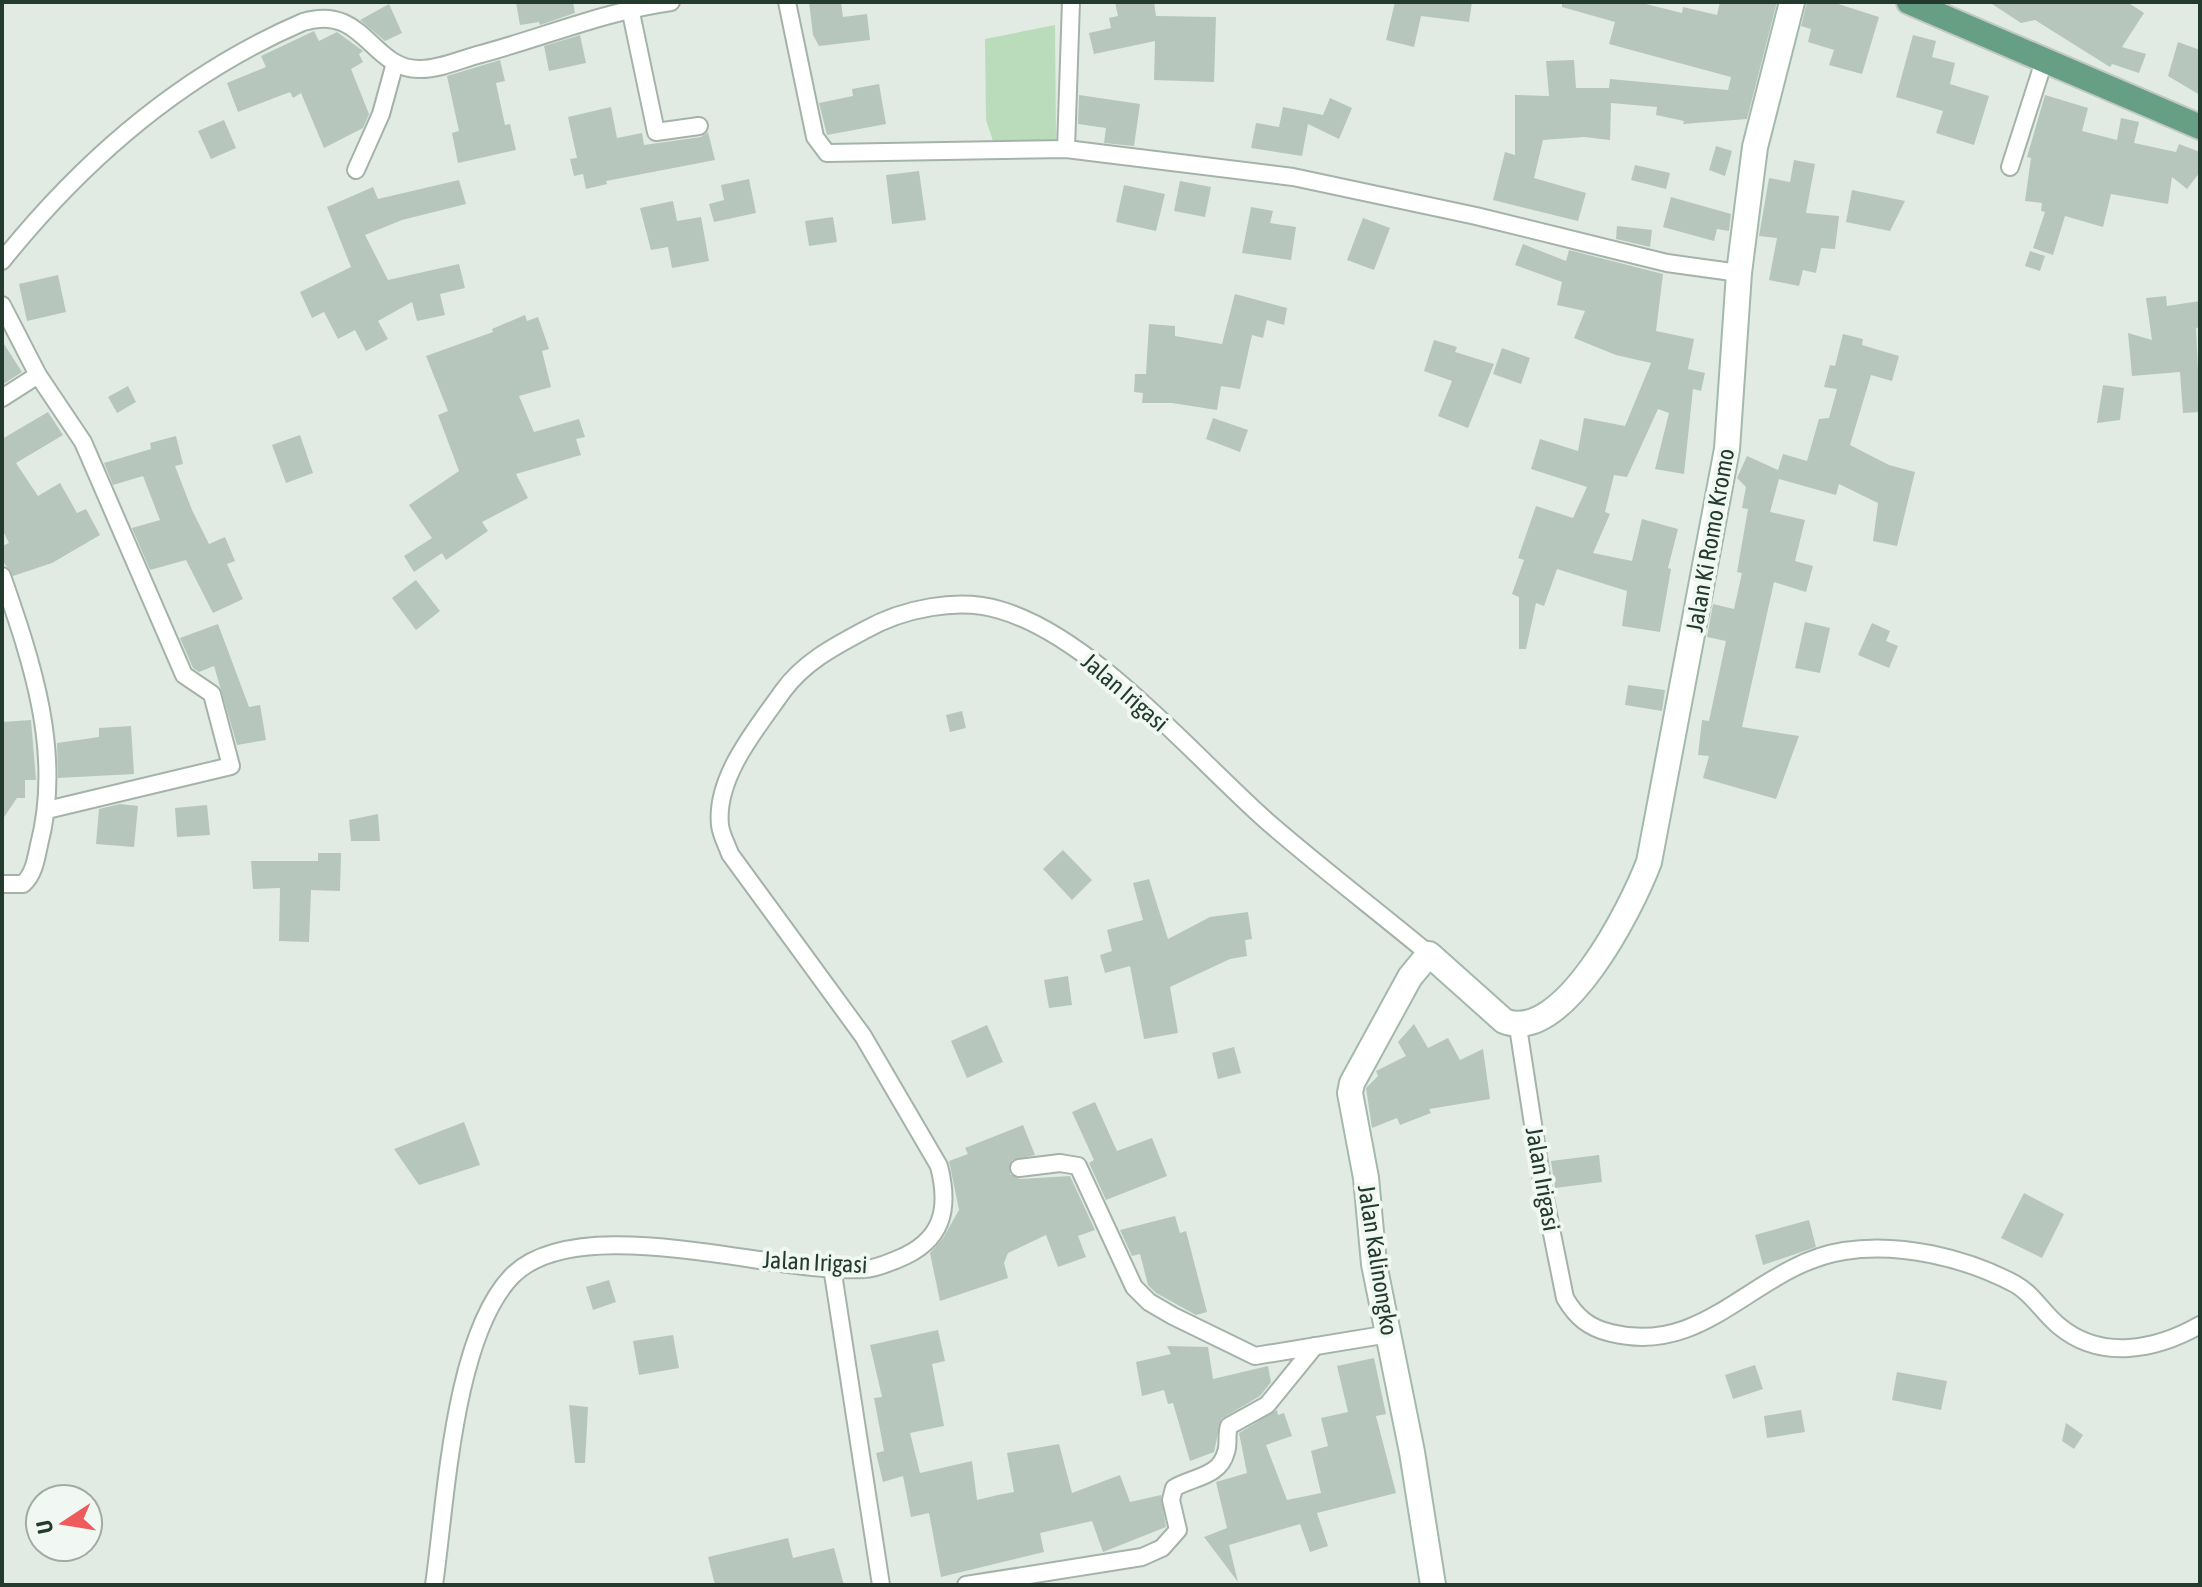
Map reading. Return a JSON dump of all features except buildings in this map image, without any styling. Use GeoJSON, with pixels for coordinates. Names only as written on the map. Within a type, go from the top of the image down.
{"type":"FeatureCollection","features":[{"type":"Feature","properties":{"kind":"main road"},"geometry":{"type":"LineString","coordinates":[[1909,2],[2200,127]]}},
{"type":"Feature","properties":{"kind":"street"},"geometry":{"type":"LineString","coordinates":[[2,261],[50,201],[126,131],[198,80],[290,28],[320,18],[337,19],[356,28],[395,63],[414,69],[434,68],[630,8],[671,2]]}},
{"type":"Feature","properties":{"kind":"street"},"geometry":{"type":"LineString","coordinates":[[787,2],[815,137],[824,152],[841,156],[1005,148],[1066,149],[1293,177],[1476,216],[1667,263],[1739,273]]}},
{"type":"Feature","properties":{"kind":"street"},"geometry":{"type":"LineString","coordinates":[[1066,149],[1071,2]]}},
{"type":"Feature","properties":{"kind":"street","name":"Jalan Ki Romo Kromo"},"geometry":{"type":"LineString","coordinates":[[1518,1027],[1547,1014],[1586,974],[1632,907],[1649,862],[1727,449],[1739,273],[1755,147],[1792,2]]}},
{"type":"Feature","properties":{"kind":"street"},"geometry":{"type":"LineString","coordinates":[[630,8],[656,132],[699,126]]}},
{"type":"Feature","properties":{"kind":"street"},"geometry":{"type":"LineString","coordinates":[[2010,167],[2044,61]]}},
{"type":"Feature","properties":{"kind":"street"},"geometry":{"type":"LineString","coordinates":[[356,170],[381,114],[395,63]]}},
{"type":"Feature","properties":{"kind":"street"},"geometry":{"type":"LineString","coordinates":[[2,305],[38,375],[83,442],[184,675],[212,694],[231,766],[47,810]]}},
{"type":"Feature","properties":{"kind":"street"},"geometry":{"type":"LineString","coordinates":[[2,398],[38,375]]}},
{"type":"Feature","properties":{"kind":"street"},"geometry":{"type":"LineString","coordinates":[[2,576],[39,693],[49,761],[47,810],[31,876],[19,885],[2,884]]}},
{"type":"Feature","properties":{"kind":"street","name":"Jalan Irigasi"},"geometry":{"type":"LineString","coordinates":[[434,1585],[462,1391],[473,1350],[492,1305],[513,1276],[548,1256],[602,1245],[832,1267],[875,1267],[920,1248],[943,1219],[945,1189],[939,1166],[863,1036],[730,854],[720,827],[721,796],[749,739],[787,686],[821,654],[878,622],[936,607],[998,609],[1092,659],[1270,823],[1429,954],[1504,1021],[1518,1027],[1543,1189],[1565,1298],[1572,1310],[1591,1327],[1646,1338],[1676,1335],[1783,1272],[1844,1251],[1874,1250],[1939,1257],[2017,1285],[2058,1326],[2081,1340],[2102,1347],[2123,1350],[2149,1346],[2176,1339],[2200,1325]]}},
{"type":"Feature","properties":{"kind":"street","name":"Jalan Kalinongko"},"geometry":{"type":"LineString","coordinates":[[1429,954],[1410,977],[1357,1069],[1350,1093],[1366,1178],[1374,1264],[1433,1585]]}},
{"type":"Feature","properties":{"kind":"street"},"geometry":{"type":"LineString","coordinates":[[1019,1168],[1075,1164],[1080,1168],[1140,1295],[1157,1307],[1255,1356],[1389,1334]]}},
{"type":"Feature","properties":{"kind":"street"},"geometry":{"type":"LineString","coordinates":[[832,1267],[881,1585]]}},
{"type":"Feature","properties":{"kind":"street"},"geometry":{"type":"LineString","coordinates":[[966,1585],[1142,1557],[1162,1548],[1178,1530],[1171,1500],[1174,1488],[1210,1474],[1227,1451],[1229,1426],[1267,1405],[1315,1346]]}},
{"type":"Feature","properties":{"kind":"green space"},"geometry":{"type":"Polygon","coordinates":[[[1055,25],[1056,142],[994,144],[986,120],[985,39],[1055,25]]]}}]}
